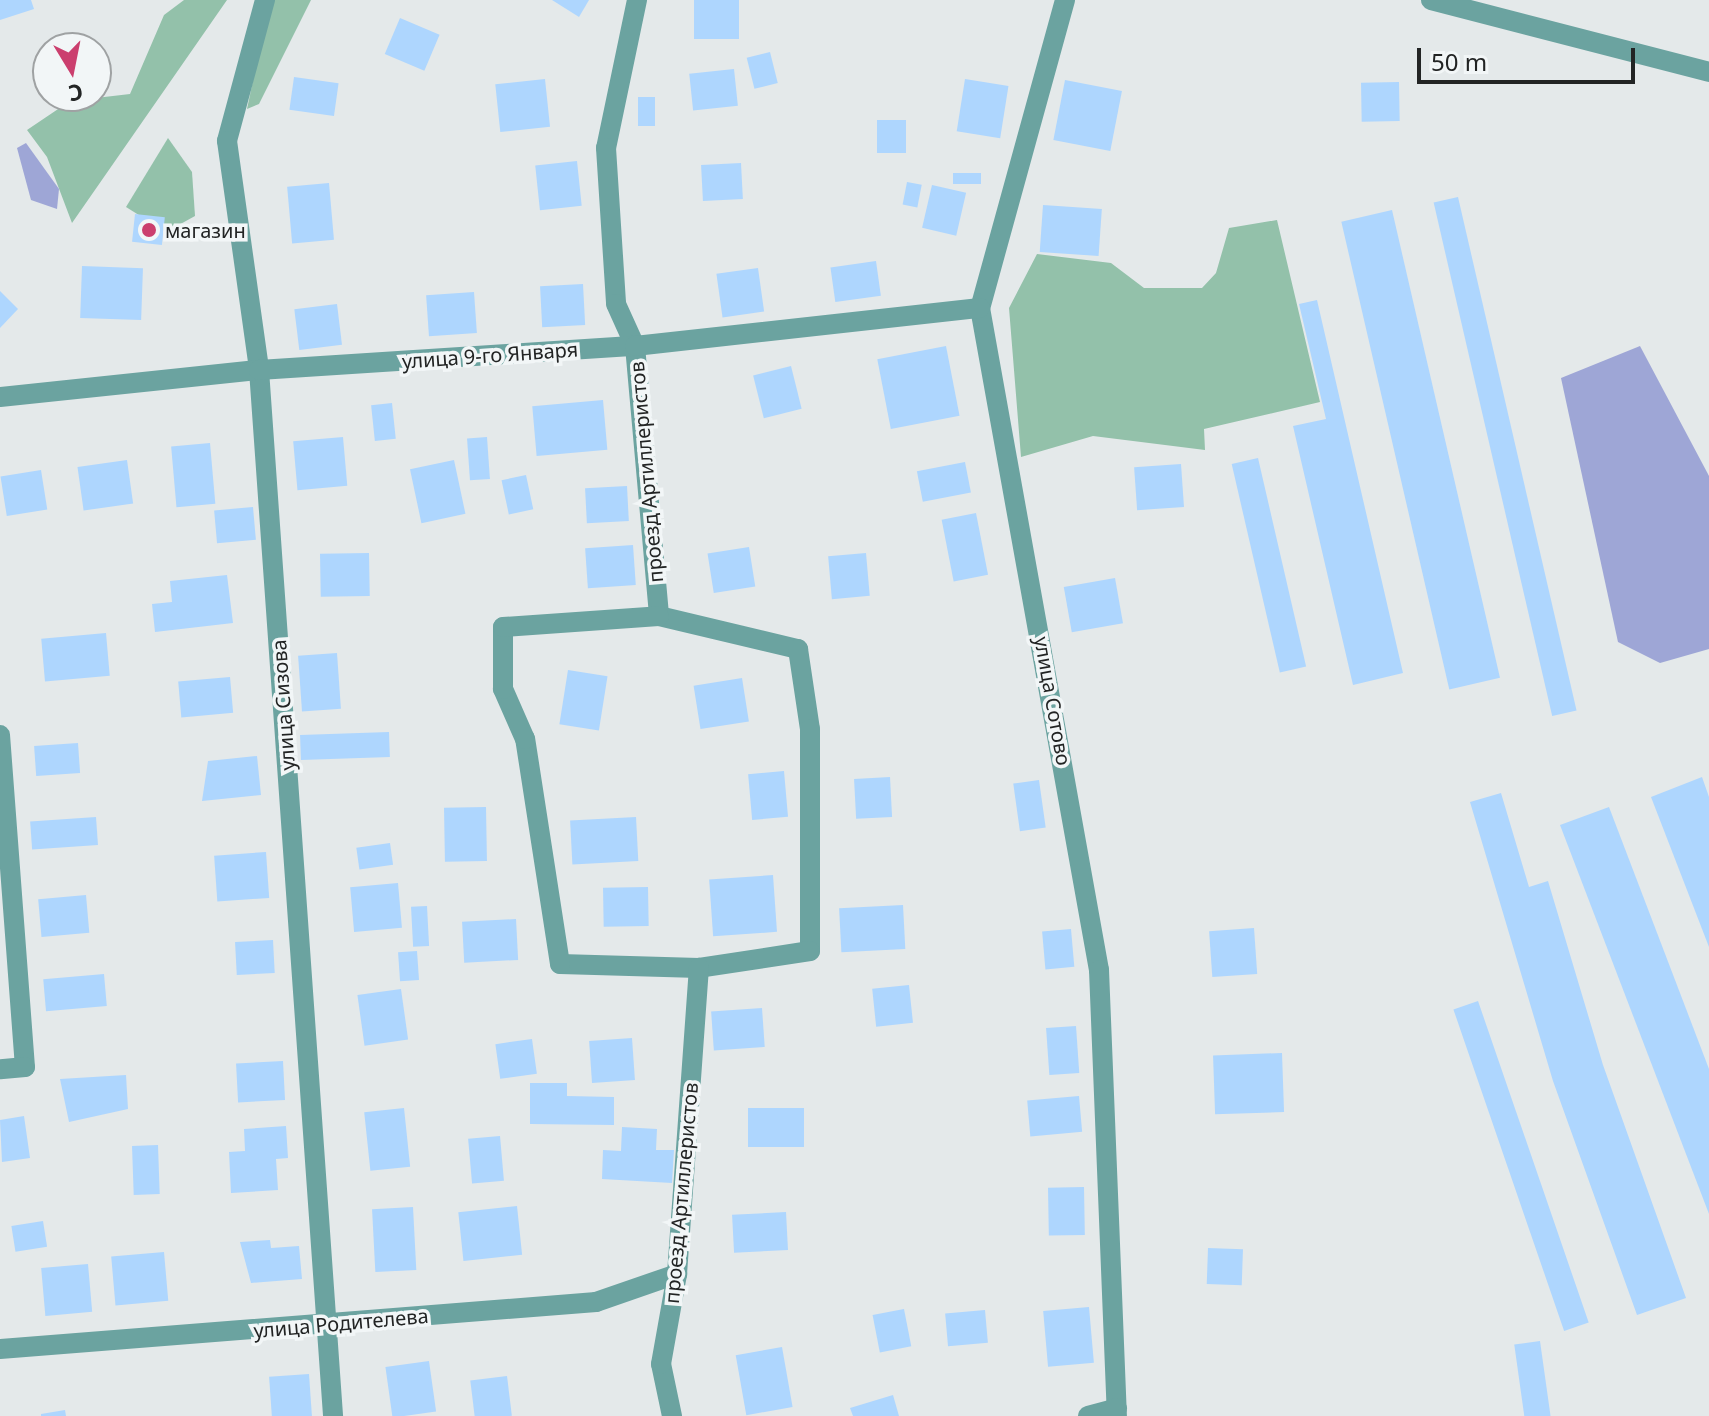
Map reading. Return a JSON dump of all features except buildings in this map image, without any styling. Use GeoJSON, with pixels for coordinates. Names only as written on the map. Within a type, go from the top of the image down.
{"type":"FeatureCollection","features":[{"type":"Feature","properties":{"kind":"street","name":"улица Сизова"},"geometry":{"type":"LineString","coordinates":[[265,0],[227,141],[259,370],[333,1416]]}},
{"type":"Feature","properties":{"kind":"street","name":"проезд Артиллеристов"},"geometry":{"type":"LineString","coordinates":[[637,0],[606,148],[616,304],[635,346],[659,616]]}},
{"type":"Feature","properties":{"kind":"street","name":"улица Сотово"},"geometry":{"type":"LineString","coordinates":[[1065,0],[980,308],[1099,970],[1117,1412]]}},
{"type":"Feature","properties":{"kind":"street"},"geometry":{"type":"LineString","coordinates":[[1431,0],[1709,72]]}},
{"type":"Feature","properties":{"kind":"street","name":"улица 9-го Января"},"geometry":{"type":"LineString","coordinates":[[0,397],[259,370],[635,346],[980,308]]}},
{"type":"Feature","properties":{"kind":"street"},"geometry":{"type":"LineString","coordinates":[[659,616],[798,649],[810,729],[810,951],[699,968],[560,964],[525,739],[503,689],[503,627],[659,616]]}},
{"type":"Feature","properties":{"kind":"street"},"geometry":{"type":"LineString","coordinates":[[0,735],[25,1067],[0,1069]]}},
{"type":"Feature","properties":{"kind":"street","name":"проезд Артиллеристов"},"geometry":{"type":"LineString","coordinates":[[672,1416],[661,1364],[677,1274],[699,968]]}},
{"type":"Feature","properties":{"kind":"street","name":"улица Родителева"},"geometry":{"type":"LineString","coordinates":[[0,1349],[596,1302],[677,1274]]}},
{"type":"Feature","properties":{"kind":"street"},"geometry":{"type":"LineString","coordinates":[[1088,1416],[1117,1412]]}},
{"type":"Feature","properties":{"kind":"green space"},"geometry":{"type":"Polygon","coordinates":[[[184,0],[227,0],[72,223],[47,157],[27,130],[54,112],[112,112],[112,96],[130,94],[164,15],[184,0]]]}},
{"type":"Feature","properties":{"kind":"green space"},"geometry":{"type":"Polygon","coordinates":[[[270,0],[311,0],[259,104],[247,109],[270,0]]]}},
{"type":"Feature","properties":{"kind":"green space"},"geometry":{"type":"Polygon","coordinates":[[[168,138],[192,172],[195,216],[166,232],[126,207],[168,138]]]}},
{"type":"Feature","properties":{"kind":"green space"},"geometry":{"type":"Polygon","coordinates":[[[1277,220],[1320,402],[1204,429],[1205,450],[1093,436],[1021,457],[1009,308],[1037,254],[1111,263],[1144,288],[1202,288],[1216,273],[1229,228],[1277,220]]]}},
{"type":"Feature","properties":{"kind":"water"},"geometry":{"type":"Polygon","coordinates":[[[26,143],[59,189],[57,209],[31,200],[17,148],[26,143]]]}},
{"type":"Feature","properties":{"kind":"water"},"geometry":{"type":"Polygon","coordinates":[[[1640,346],[1709,476],[1709,649],[1660,663],[1618,642],[1561,378],[1640,346]]]}},
{"type":"Feature","properties":{"kind":"place","name":"магазин"},"geometry":{"type":"Point","coordinates":[149,230]}}]}
